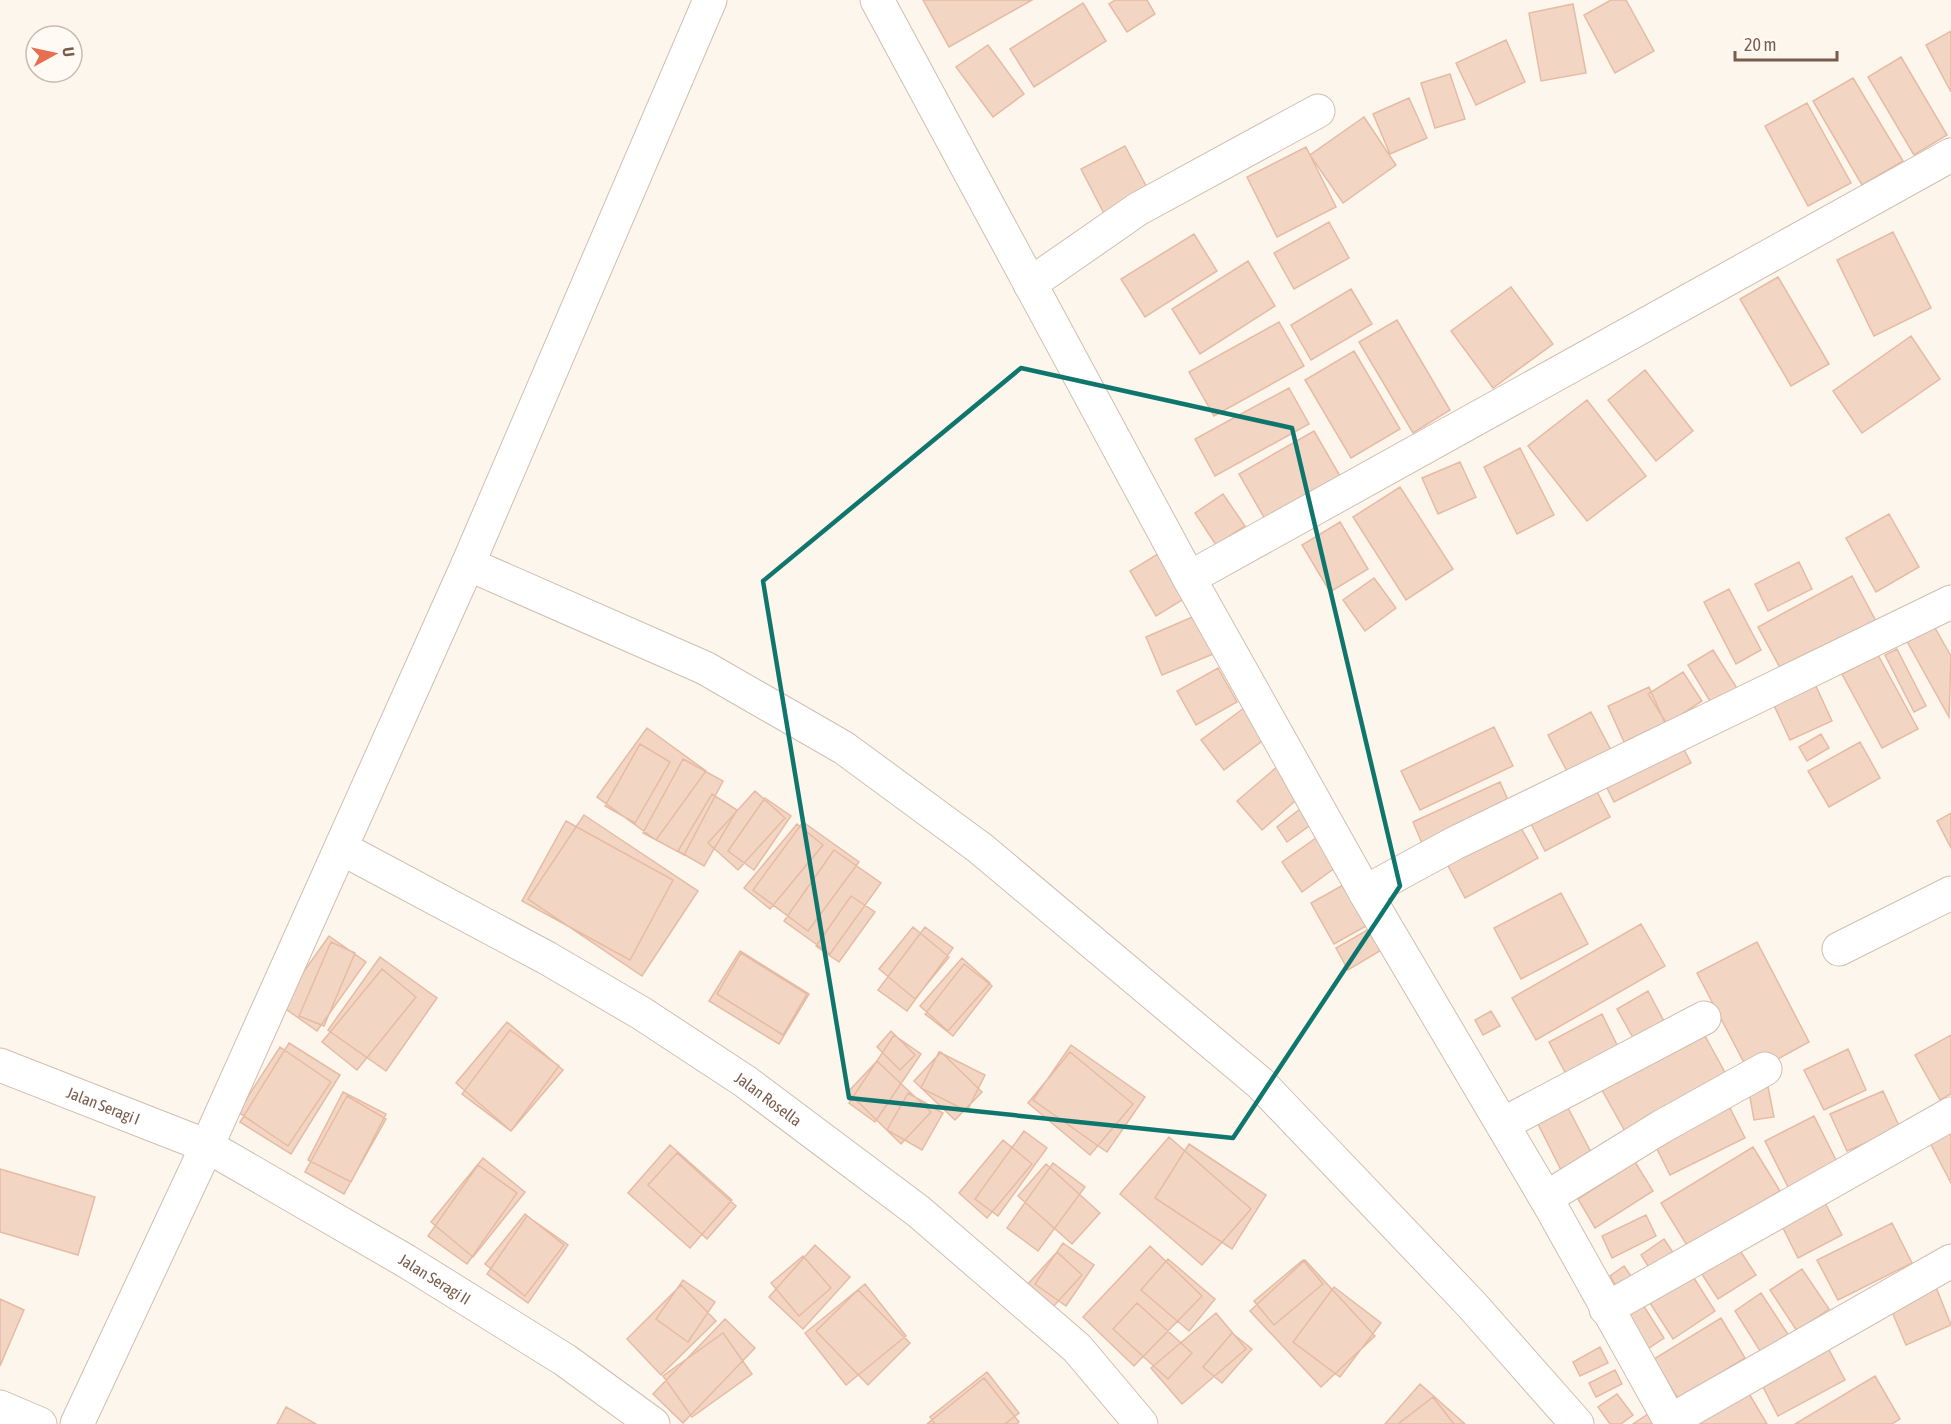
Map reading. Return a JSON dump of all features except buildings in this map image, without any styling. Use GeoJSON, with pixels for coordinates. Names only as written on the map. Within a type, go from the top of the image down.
{"type":"FeatureCollection","features":[{"type":"Feature","properties":{"kind":"street"},"geometry":{"type":"LineString","coordinates":[[77,1424],[207,1146],[468,564],[710,0]]}},
{"type":"Feature","properties":{"kind":"street"},"geometry":{"type":"LineString","coordinates":[[879,1],[1189,578],[1365,892],[1546,1198],[1671,1422],[1951,1260]]}},
{"type":"Feature","properties":{"kind":"street"},"geometry":{"type":"LineString","coordinates":[[1030,284],[1138,209],[1318,111]]}},
{"type":"Feature","properties":{"kind":"street"},"geometry":{"type":"LineString","coordinates":[[1189,578],[1951,155]]}},
{"type":"Feature","properties":{"kind":"street"},"geometry":{"type":"LineString","coordinates":[[468,564],[705,668],[844,748],[980,848],[1260,1083],[1471,1304],[1577,1424]]}},
{"type":"Feature","properties":{"kind":"street"},"geometry":{"type":"LineString","coordinates":[[1365,892],[1465,838],[1951,602]]}},
{"type":"Feature","properties":{"kind":"street","name":"Jalan Rosella"},"geometry":{"type":"LineString","coordinates":[[341,848],[547,958],[641,1012],[746,1082],[918,1211],[1068,1341],[1141,1424]]}},
{"type":"Feature","properties":{"kind":"street"},"geometry":{"type":"LineString","coordinates":[[1839,949],[1951,893]]}},
{"type":"Feature","properties":{"kind":"street"},"geometry":{"type":"LineString","coordinates":[[1503,1124],[1704,1018]]}},
{"type":"Feature","properties":{"kind":"street","name":"Jalan Seragi I"},"geometry":{"type":"LineString","coordinates":[[0,1065],[207,1146]]}},
{"type":"Feature","properties":{"kind":"street"},"geometry":{"type":"LineString","coordinates":[[1546,1198],[1661,1127],[1765,1069]]}},
{"type":"Feature","properties":{"kind":"street"},"geometry":{"type":"LineString","coordinates":[[1606,1309],[1951,1114]]}},
{"type":"Feature","properties":{"kind":"street","name":"Jalan Seragi II"},"geometry":{"type":"LineString","coordinates":[[207,1146],[406,1261],[565,1360],[653,1424]]}},
{"type":"Feature","properties":{"kind":"street"},"geometry":{"type":"LineString","coordinates":[[0,1407],[40,1424]]}},
{"type":"Feature","properties":{"kind":"highlighted area"},"geometry":{"type":"Polygon","coordinates":[[[1021,368],[1292,428],[1400,886],[1233,1138],[849,1098],[763,581],[1021,368]]]}}]}
